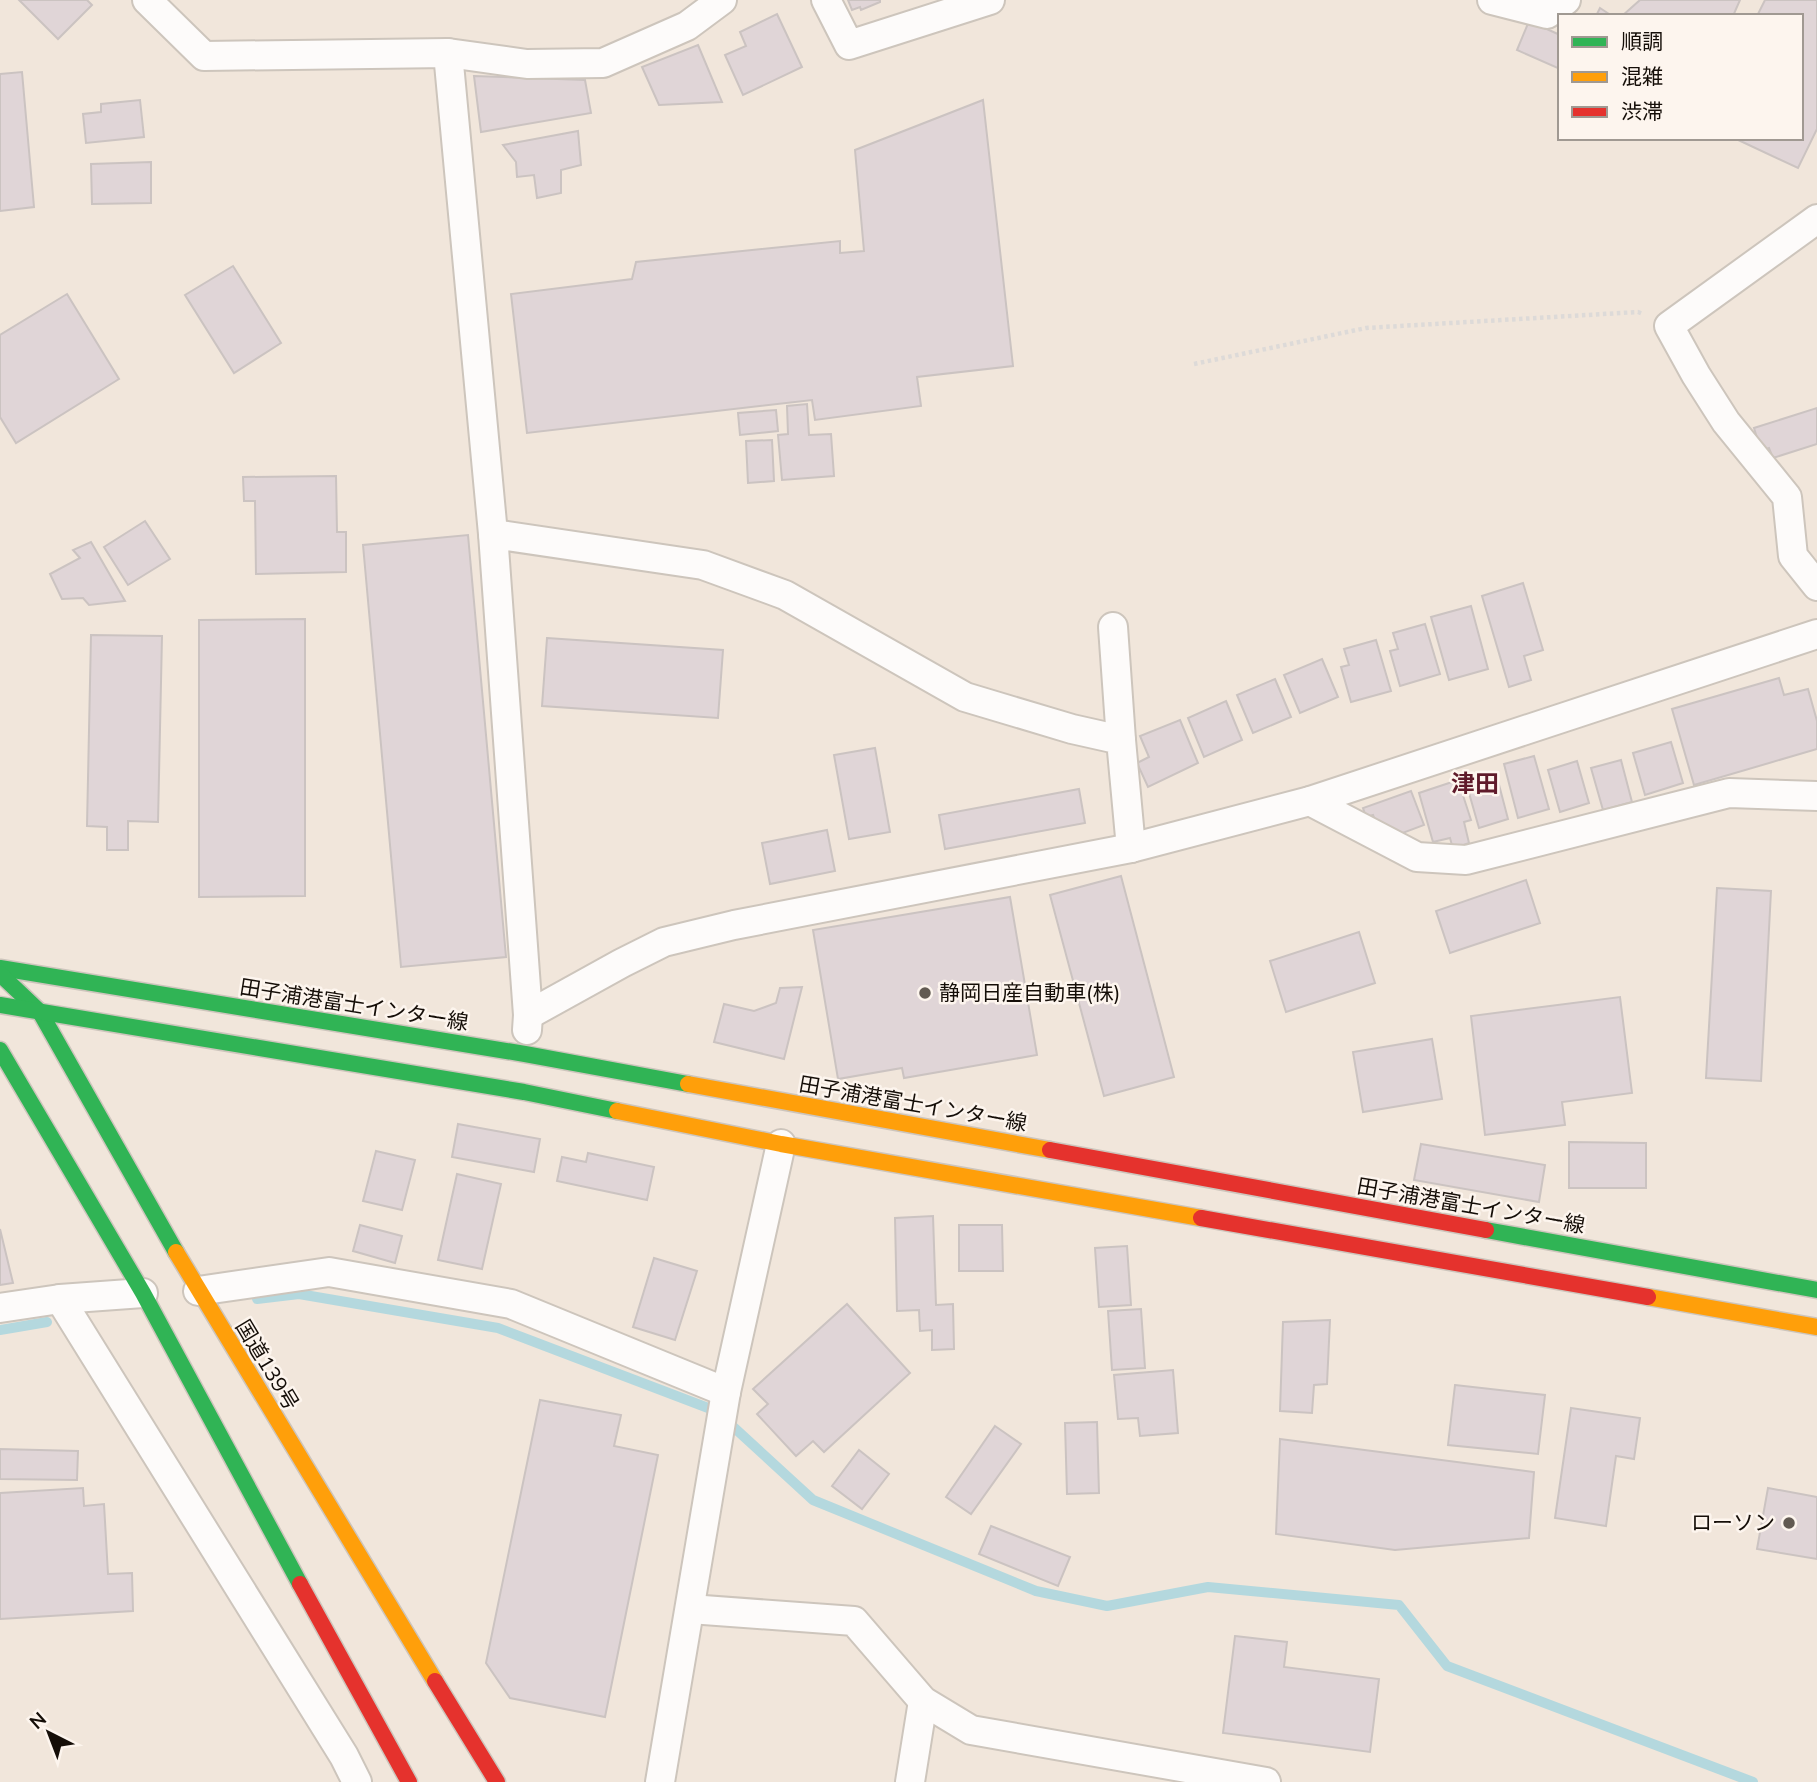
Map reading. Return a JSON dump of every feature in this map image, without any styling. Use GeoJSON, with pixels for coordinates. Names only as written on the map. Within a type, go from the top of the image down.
{"type":"FeatureCollection","features":[{"type":"Feature","properties":{"kind":"main road","name":"田子浦港富士インター線"},"geometry":{"type":"LineString","coordinates":[[0,968],[525,1054],[1817,1290]]}},
{"type":"Feature","properties":{"kind":"main road","name":"国道139号"},"geometry":{"type":"LineString","coordinates":[[0,974],[40,1012],[198,1290],[497,1782]]}},
{"type":"Feature","properties":{"kind":"main road"},"geometry":{"type":"LineString","coordinates":[[0,1005],[524,1092],[781,1144],[1817,1327]]}},
{"type":"Feature","properties":{"kind":"main road"},"geometry":{"type":"LineString","coordinates":[[0,1051],[143,1293],[409,1782]]}},
{"type":"Feature","properties":{"kind":"street"},"geometry":{"type":"LineString","coordinates":[[147,0],[204,56],[448,53],[527,64],[603,63],[687,26],[722,0]]}},
{"type":"Feature","properties":{"kind":"street"},"geometry":{"type":"LineString","coordinates":[[826,0],[849,45],[990,0]]}},
{"type":"Feature","properties":{"kind":"street"},"geometry":{"type":"LineString","coordinates":[[1492,0],[1547,14],[1566,0]]}},
{"type":"Feature","properties":{"kind":"street"},"geometry":{"type":"LineString","coordinates":[[448,53],[493,534],[528,1015],[524,1092]]}},
{"type":"Feature","properties":{"kind":"street"},"geometry":{"type":"LineString","coordinates":[[1817,219],[1669,326],[1726,422],[1787,497],[1793,556],[1817,586]]}},
{"type":"Feature","properties":{"kind":"street"},"geometry":{"type":"LineString","coordinates":[[493,534],[703,565],[785,595],[965,697],[1072,729],[1121,740]]}},
{"type":"Feature","properties":{"kind":"street"},"geometry":{"type":"LineString","coordinates":[[1113,627],[1131,848]]}},
{"type":"Feature","properties":{"kind":"street"},"geometry":{"type":"LineString","coordinates":[[528,1015],[622,962],[664,942],[734,925],[1131,848],[1310,801],[1817,634]]}},
{"type":"Feature","properties":{"kind":"street"},"geometry":{"type":"LineString","coordinates":[[1310,801],[1417,857],[1466,860],[1729,793],[1817,796]]}},
{"type":"Feature","properties":{"kind":"street"},"geometry":{"type":"LineString","coordinates":[[660,1782],[726,1392],[781,1144]]}},
{"type":"Feature","properties":{"kind":"street"},"geometry":{"type":"LineString","coordinates":[[198,1290],[329,1272],[511,1304],[726,1392]]}},
{"type":"Feature","properties":{"kind":"street"},"geometry":{"type":"LineString","coordinates":[[0,1308],[60,1299],[143,1293]]}},
{"type":"Feature","properties":{"kind":"street"},"geometry":{"type":"LineString","coordinates":[[60,1299],[337,1744],[357,1782]]}},
{"type":"Feature","properties":{"kind":"street"},"geometry":{"type":"LineString","coordinates":[[690,1609],[854,1621],[923,1701],[971,1730],[1266,1782]]}},
{"type":"Feature","properties":{"kind":"street"},"geometry":{"type":"LineString","coordinates":[[911,1782],[923,1701]]}},
{"type":"Feature","properties":{"kind":"path"},"geometry":{"type":"LineString","coordinates":[[1194,365],[1366,328],[1637,312],[1658,318],[1669,326]]}},
{"type":"Feature","properties":{"kind":"building"},"geometry":{"type":"Polygon","coordinates":[[[19,0],[87,0],[92,5],[58,39],[19,0]]]}},
{"type":"Feature","properties":{"kind":"building"},"geometry":{"type":"Polygon","coordinates":[[[848,0],[880,2],[861,10],[860,7],[852,10],[848,0]]]}},
{"type":"Feature","properties":{"kind":"building"},"geometry":{"type":"Polygon","coordinates":[[[1640,0],[1740,0],[1734,14],[1624,14],[1640,0]]]}},
{"type":"Feature","properties":{"kind":"building"},"geometry":{"type":"Polygon","coordinates":[[[1765,0],[1817,0],[1817,129],[1798,168],[1738,140],[1803,140],[1803,14],[1758,14],[1765,0]]]}},
{"type":"Feature","properties":{"kind":"building"},"geometry":{"type":"Polygon","coordinates":[[[1600,8],[1609,14],[1597,14],[1600,8]]]}},
{"type":"Feature","properties":{"kind":"building"},"geometry":{"type":"Polygon","coordinates":[[[777,14],[802,67],[743,95],[725,55],[746,46],[740,32],[777,14]]]}},
{"type":"Feature","properties":{"kind":"building"},"geometry":{"type":"Polygon","coordinates":[[[1529,21],[1558,34],[1558,68],[1517,50],[1529,21]]]}},
{"type":"Feature","properties":{"kind":"building"},"geometry":{"type":"Polygon","coordinates":[[[698,45],[722,102],[659,105],[642,67],[698,45]]]}},
{"type":"Feature","properties":{"kind":"building"},"geometry":{"type":"Polygon","coordinates":[[[22,72],[34,207],[0,211],[0,74],[22,72]]]}},
{"type":"Feature","properties":{"kind":"building"},"geometry":{"type":"Polygon","coordinates":[[[474,76],[585,80],[591,113],[481,132],[474,76]]]}},
{"type":"Feature","properties":{"kind":"building"},"geometry":{"type":"Polygon","coordinates":[[[140,100],[144,137],[86,143],[83,114],[101,112],[101,104],[140,100]]]}},
{"type":"Feature","properties":{"kind":"building"},"geometry":{"type":"Polygon","coordinates":[[[983,100],[1013,366],[917,377],[921,406],[815,420],[812,400],[527,433],[511,294],[632,279],[636,262],[840,241],[840,253],[864,251],[855,150],[983,100]]]}},
{"type":"Feature","properties":{"kind":"building"},"geometry":{"type":"Polygon","coordinates":[[[578,131],[581,165],[561,170],[561,193],[537,198],[534,175],[517,177],[516,162],[503,145],[578,131]]]}},
{"type":"Feature","properties":{"kind":"building"},"geometry":{"type":"Polygon","coordinates":[[[151,162],[151,203],[92,204],[91,164],[151,162]]]}},
{"type":"Feature","properties":{"kind":"building"},"geometry":{"type":"Polygon","coordinates":[[[233,266],[281,343],[234,373],[185,295],[233,266]]]}},
{"type":"Feature","properties":{"kind":"building"},"geometry":{"type":"Polygon","coordinates":[[[67,294],[119,379],[16,443],[0,417],[0,335],[67,294]]]}},
{"type":"Feature","properties":{"kind":"building"},"geometry":{"type":"Polygon","coordinates":[[[807,404],[809,435],[831,434],[834,476],[782,480],[778,435],[788,434],[787,406],[807,404]]]}},
{"type":"Feature","properties":{"kind":"building"},"geometry":{"type":"Polygon","coordinates":[[[1817,408],[1817,444],[1773,458],[1769,448],[1761,451],[1754,428],[1817,408]]]}},
{"type":"Feature","properties":{"kind":"building"},"geometry":{"type":"Polygon","coordinates":[[[776,410],[778,431],[740,435],[738,413],[776,410]]]}},
{"type":"Feature","properties":{"kind":"building"},"geometry":{"type":"Polygon","coordinates":[[[772,440],[774,481],[748,483],[746,441],[772,440]]]}},
{"type":"Feature","properties":{"kind":"building"},"geometry":{"type":"Polygon","coordinates":[[[336,476],[337,532],[346,532],[346,572],[256,574],[255,501],[244,501],[243,477],[336,476]]]}},
{"type":"Feature","properties":{"kind":"building"},"geometry":{"type":"Polygon","coordinates":[[[145,521],[170,559],[128,585],[104,547],[145,521]]]}},
{"type":"Feature","properties":{"kind":"building"},"geometry":{"type":"Polygon","coordinates":[[[468,535],[506,957],[401,967],[363,545],[468,535]]]}},
{"type":"Feature","properties":{"kind":"building"},"geometry":{"type":"Polygon","coordinates":[[[91,542],[125,601],[89,605],[83,598],[62,599],[50,574],[80,558],[73,550],[91,542]]]}},
{"type":"Feature","properties":{"kind":"building"},"geometry":{"type":"Polygon","coordinates":[[[1523,583],[1543,650],[1524,656],[1531,680],[1509,687],[1482,596],[1523,583]]]}},
{"type":"Feature","properties":{"kind":"building"},"geometry":{"type":"Polygon","coordinates":[[[1471,606],[1488,669],[1449,680],[1431,617],[1471,606]]]}},
{"type":"Feature","properties":{"kind":"building"},"geometry":{"type":"Polygon","coordinates":[[[305,619],[305,896],[199,897],[199,620],[305,619]]]}},
{"type":"Feature","properties":{"kind":"building"},"geometry":{"type":"Polygon","coordinates":[[[1425,624],[1440,674],[1400,686],[1390,651],[1398,649],[1393,633],[1425,624]]]}},
{"type":"Feature","properties":{"kind":"building"},"geometry":{"type":"Polygon","coordinates":[[[91,635],[162,636],[158,822],[128,821],[128,850],[107,850],[107,827],[87,826],[91,635]]]}},
{"type":"Feature","properties":{"kind":"building"},"geometry":{"type":"Polygon","coordinates":[[[547,638],[723,650],[718,718],[542,706],[547,638]]]}},
{"type":"Feature","properties":{"kind":"building"},"geometry":{"type":"Polygon","coordinates":[[[1376,640],[1391,691],[1351,702],[1341,667],[1349,665],[1344,649],[1376,640]]]}},
{"type":"Feature","properties":{"kind":"building"},"geometry":{"type":"Polygon","coordinates":[[[1322,659],[1338,697],[1300,713],[1284,675],[1322,659]]]}},
{"type":"Feature","properties":{"kind":"building"},"geometry":{"type":"Polygon","coordinates":[[[1779,678],[1784,695],[1808,689],[1817,721],[1817,749],[1694,785],[1672,709],[1779,678]]]}},
{"type":"Feature","properties":{"kind":"building"},"geometry":{"type":"Polygon","coordinates":[[[1275,679],[1291,717],[1253,733],[1237,695],[1275,679]]]}},
{"type":"Feature","properties":{"kind":"building"},"geometry":{"type":"Polygon","coordinates":[[[1226,701],[1242,740],[1204,757],[1188,718],[1226,701]]]}},
{"type":"Feature","properties":{"kind":"building"},"geometry":{"type":"Polygon","coordinates":[[[1180,720],[1198,763],[1148,787],[1137,763],[1149,757],[1140,736],[1180,720]]]}},
{"type":"Feature","properties":{"kind":"building"},"geometry":{"type":"Polygon","coordinates":[[[1671,742],[1683,783],[1645,795],[1633,753],[1671,742]]]}},
{"type":"Feature","properties":{"kind":"building"},"geometry":{"type":"Polygon","coordinates":[[[875,748],[890,832],[849,839],[834,755],[875,748]]]}},
{"type":"Feature","properties":{"kind":"building"},"geometry":{"type":"Polygon","coordinates":[[[1534,756],[1549,809],[1518,818],[1504,764],[1534,756]]]}},
{"type":"Feature","properties":{"kind":"building"},"geometry":{"type":"Polygon","coordinates":[[[1621,760],[1632,802],[1603,810],[1591,768],[1621,760]]]}},
{"type":"Feature","properties":{"kind":"building"},"geometry":{"type":"Polygon","coordinates":[[[1577,761],[1589,803],[1560,812],[1548,770],[1577,761]]]}},
{"type":"Feature","properties":{"kind":"building"},"geometry":{"type":"Polygon","coordinates":[[[1497,777],[1508,819],[1479,828],[1467,786],[1497,777]]]}},
{"type":"Feature","properties":{"kind":"building"},"geometry":{"type":"Polygon","coordinates":[[[1458,780],[1471,820],[1464,822],[1469,843],[1453,849],[1450,838],[1433,842],[1419,793],[1458,780]]]}},
{"type":"Feature","properties":{"kind":"building"},"geometry":{"type":"Polygon","coordinates":[[[1079,789],[1085,823],[945,849],[939,815],[1079,789]]]}},
{"type":"Feature","properties":{"kind":"building"},"geometry":{"type":"Polygon","coordinates":[[[1411,791],[1424,825],[1400,834],[1377,825],[1373,815],[1366,817],[1363,808],[1411,791]]]}},
{"type":"Feature","properties":{"kind":"building"},"geometry":{"type":"Polygon","coordinates":[[[827,830],[835,871],[770,884],[762,843],[827,830]]]}},
{"type":"Feature","properties":{"kind":"building"},"geometry":{"type":"Polygon","coordinates":[[[1121,876],[1174,1077],[1104,1096],[1050,895],[1121,876]]]}},
{"type":"Feature","properties":{"kind":"building"},"geometry":{"type":"Polygon","coordinates":[[[1526,880],[1540,923],[1450,953],[1436,911],[1526,880]]]}},
{"type":"Feature","properties":{"kind":"building"},"geometry":{"type":"Polygon","coordinates":[[[1717,888],[1771,891],[1761,1081],[1706,1078],[1717,888]]]}},
{"type":"Feature","properties":{"kind":"building","name":"静岡日産自動車(株)"},"geometry":{"type":"Polygon","coordinates":[[[1010,897],[1037,1055],[904,1078],[902,1068],[838,1079],[813,930],[1010,897]]]}},
{"type":"Feature","properties":{"kind":"building"},"geometry":{"type":"Polygon","coordinates":[[[1359,932],[1375,983],[1286,1012],[1270,961],[1359,932]]]}},
{"type":"Feature","properties":{"kind":"building"},"geometry":{"type":"Polygon","coordinates":[[[802,987],[784,1059],[714,1042],[724,1004],[754,1011],[776,1003],[780,988],[802,987]]]}},
{"type":"Feature","properties":{"kind":"building"},"geometry":{"type":"Polygon","coordinates":[[[1620,997],[1632,1093],[1562,1102],[1565,1125],[1485,1135],[1471,1016],[1620,997]]]}},
{"type":"Feature","properties":{"kind":"building"},"geometry":{"type":"Polygon","coordinates":[[[1432,1039],[1442,1099],[1363,1112],[1353,1052],[1432,1039]]]}},
{"type":"Feature","properties":{"kind":"building"},"geometry":{"type":"Polygon","coordinates":[[[458,1124],[540,1139],[534,1172],[452,1157],[458,1124]]]}},
{"type":"Feature","properties":{"kind":"building"},"geometry":{"type":"Polygon","coordinates":[[[1569,1142],[1646,1143],[1646,1188],[1569,1188],[1569,1142]]]}},
{"type":"Feature","properties":{"kind":"building"},"geometry":{"type":"Polygon","coordinates":[[[1421,1144],[1545,1165],[1539,1202],[1414,1180],[1421,1144]]]}},
{"type":"Feature","properties":{"kind":"building"},"geometry":{"type":"Polygon","coordinates":[[[376,1151],[415,1160],[402,1210],[363,1201],[376,1151]]]}},
{"type":"Feature","properties":{"kind":"building"},"geometry":{"type":"Polygon","coordinates":[[[588,1153],[654,1167],[647,1200],[557,1181],[562,1157],[586,1162],[588,1153]]]}},
{"type":"Feature","properties":{"kind":"building"},"geometry":{"type":"Polygon","coordinates":[[[457,1174],[501,1184],[482,1269],[438,1260],[457,1174]]]}},
{"type":"Feature","properties":{"kind":"building"},"geometry":{"type":"Polygon","coordinates":[[[933,1216],[936,1305],[953,1304],[954,1349],[932,1350],[932,1330],[920,1331],[919,1310],[897,1311],[895,1218],[933,1216]]]}},
{"type":"Feature","properties":{"kind":"building"},"geometry":{"type":"Polygon","coordinates":[[[360,1225],[402,1236],[395,1263],[353,1251],[360,1225]]]}},
{"type":"Feature","properties":{"kind":"building"},"geometry":{"type":"Polygon","coordinates":[[[959,1225],[1002,1225],[1003,1271],[959,1271],[959,1225]]]}},
{"type":"Feature","properties":{"kind":"building"},"geometry":{"type":"Polygon","coordinates":[[[0,1229],[13,1283],[0,1285],[0,1229]]]}},
{"type":"Feature","properties":{"kind":"building"},"geometry":{"type":"Polygon","coordinates":[[[1127,1246],[1131,1305],[1099,1307],[1095,1248],[1127,1246]]]}},
{"type":"Feature","properties":{"kind":"building"},"geometry":{"type":"Polygon","coordinates":[[[654,1258],[697,1271],[675,1340],[633,1327],[654,1258]]]}},
{"type":"Feature","properties":{"kind":"building"},"geometry":{"type":"Polygon","coordinates":[[[847,1304],[910,1373],[824,1452],[813,1441],[796,1456],[757,1414],[768,1404],[753,1389],[847,1304]]]}},
{"type":"Feature","properties":{"kind":"building"},"geometry":{"type":"Polygon","coordinates":[[[1141,1309],[1145,1368],[1112,1370],[1108,1311],[1141,1309]]]}},
{"type":"Feature","properties":{"kind":"building"},"geometry":{"type":"Polygon","coordinates":[[[1330,1320],[1327,1384],[1314,1385],[1312,1413],[1280,1411],[1283,1322],[1330,1320]]]}},
{"type":"Feature","properties":{"kind":"building"},"geometry":{"type":"Polygon","coordinates":[[[1173,1370],[1178,1433],[1140,1436],[1138,1418],[1118,1419],[1114,1375],[1173,1370]]]}},
{"type":"Feature","properties":{"kind":"building"},"geometry":{"type":"Polygon","coordinates":[[[1455,1385],[1545,1395],[1538,1454],[1448,1445],[1455,1385]]]}},
{"type":"Feature","properties":{"kind":"building"},"geometry":{"type":"Polygon","coordinates":[[[540,1400],[621,1415],[614,1446],[658,1455],[605,1717],[510,1698],[486,1663],[540,1400]]]}},
{"type":"Feature","properties":{"kind":"building"},"geometry":{"type":"Polygon","coordinates":[[[1571,1408],[1640,1418],[1634,1459],[1616,1456],[1606,1526],[1555,1518],[1571,1408]]]}},
{"type":"Feature","properties":{"kind":"building"},"geometry":{"type":"Polygon","coordinates":[[[1097,1422],[1099,1493],[1067,1494],[1065,1423],[1097,1422]]]}},
{"type":"Feature","properties":{"kind":"building"},"geometry":{"type":"Polygon","coordinates":[[[995,1426],[1021,1444],[971,1514],[946,1497],[995,1426]]]}},
{"type":"Feature","properties":{"kind":"building"},"geometry":{"type":"Polygon","coordinates":[[[1280,1439],[1534,1472],[1529,1538],[1395,1550],[1276,1534],[1280,1439]]]}},
{"type":"Feature","properties":{"kind":"building"},"geometry":{"type":"Polygon","coordinates":[[[0,1449],[78,1451],[77,1480],[0,1479],[0,1449]]]}},
{"type":"Feature","properties":{"kind":"building"},"geometry":{"type":"Polygon","coordinates":[[[859,1450],[889,1474],[862,1509],[832,1486],[859,1450]]]}},
{"type":"Feature","properties":{"kind":"building"},"geometry":{"type":"Polygon","coordinates":[[[83,1488],[84,1506],[104,1504],[108,1574],[132,1573],[133,1611],[0,1619],[0,1493],[83,1488]]]}},
{"type":"Feature","properties":{"kind":"building","name":"ローソン"},"geometry":{"type":"Polygon","coordinates":[[[1768,1488],[1817,1497],[1817,1559],[1757,1549],[1768,1488]]]}},
{"type":"Feature","properties":{"kind":"building"},"geometry":{"type":"Polygon","coordinates":[[[991,1526],[1070,1557],[1058,1586],[979,1554],[991,1526]]]}},
{"type":"Feature","properties":{"kind":"building"},"geometry":{"type":"Polygon","coordinates":[[[1235,1636],[1287,1642],[1284,1667],[1379,1679],[1370,1752],[1223,1733],[1235,1636]]]}},
{"type":"Feature","properties":{"kind":"waterway"},"geometry":{"type":"LineString","coordinates":[[257,1299],[299,1294],[498,1328],[716,1411],[813,1500],[1036,1591],[1107,1606],[1208,1587],[1399,1605],[1447,1666],[1753,1782]]}},
{"type":"Feature","properties":{"kind":"waterway"},"geometry":{"type":"LineString","coordinates":[[0,1330],[47,1322]]}},
{"type":"Feature","properties":{"kind":"traffic: fast"},"geometry":{"type":"LineString","coordinates":[[0,968],[525,1054],[688,1084]]}},
{"type":"Feature","properties":{"kind":"traffic: fast"},"geometry":{"type":"LineString","coordinates":[[0,974],[40,1012],[176,1252]]}},
{"type":"Feature","properties":{"kind":"traffic: fast"},"geometry":{"type":"LineString","coordinates":[[0,1005],[524,1092],[617,1111]]}},
{"type":"Feature","properties":{"kind":"traffic: fast"},"geometry":{"type":"LineString","coordinates":[[0,1050],[143,1293],[300,1584]]}},
{"type":"Feature","properties":{"kind":"traffic: fast"},"geometry":{"type":"LineString","coordinates":[[1486,1230],[1817,1290]]}},
{"type":"Feature","properties":{"kind":"traffic: slow"},"geometry":{"type":"LineString","coordinates":[[688,1084],[1050,1150]]}},
{"type":"Feature","properties":{"kind":"traffic: slow"},"geometry":{"type":"LineString","coordinates":[[617,1111],[781,1144],[1201,1218]]}},
{"type":"Feature","properties":{"kind":"traffic: slow"},"geometry":{"type":"LineString","coordinates":[[176,1252],[435,1681]]}},
{"type":"Feature","properties":{"kind":"traffic: slow"},"geometry":{"type":"LineString","coordinates":[[1648,1297],[1817,1327]]}},
{"type":"Feature","properties":{"kind":"traffic: jam"},"geometry":{"type":"LineString","coordinates":[[1050,1150],[1486,1230]]}},
{"type":"Feature","properties":{"kind":"traffic: jam"},"geometry":{"type":"LineString","coordinates":[[1201,1218],[1648,1297]]}},
{"type":"Feature","properties":{"kind":"traffic: jam"},"geometry":{"type":"LineString","coordinates":[[300,1584],[409,1782]]}},
{"type":"Feature","properties":{"kind":"traffic: jam"},"geometry":{"type":"LineString","coordinates":[[435,1681],[497,1782]]}},
{"type":"Feature","properties":{"kind":"place","name":"静岡日産自動車(株)"},"geometry":{"type":"Point","coordinates":[925,993]}},
{"type":"Feature","properties":{"kind":"place","name":"ローソン"},"geometry":{"type":"Point","coordinates":[1789,1523]}},
{"type":"Feature","properties":{"kind":"district","name":"津田"},"geometry":{"type":"Point","coordinates":[1475,784]}}]}
